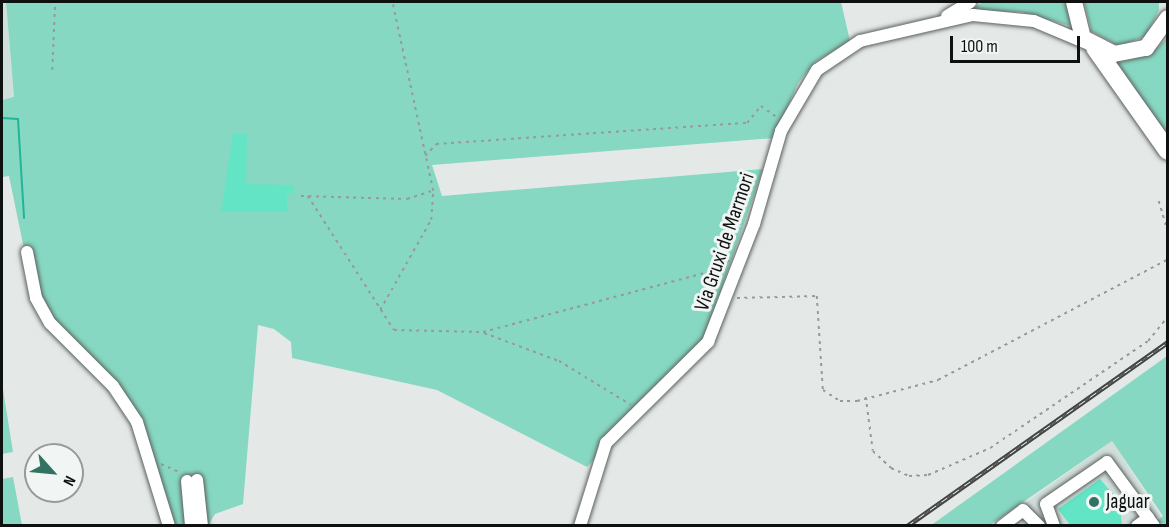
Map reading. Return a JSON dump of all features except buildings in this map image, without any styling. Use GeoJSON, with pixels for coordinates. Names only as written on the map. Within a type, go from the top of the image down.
{"type":"FeatureCollection","features":[{"type":"Feature","properties":{"kind":"highway"},"geometry":{"type":"LineString","coordinates":[[1092,46],[1167,151]]}},
{"type":"Feature","properties":{"kind":"main road"},"geometry":{"type":"LineString","coordinates":[[1074,2],[1078,29],[1092,46],[1134,53],[1154,40],[1167,18]]}},
{"type":"Feature","properties":{"kind":"street","name":"Via Gruxi de Marmori"},"geometry":{"type":"LineString","coordinates":[[941,19],[970,2]]}},
{"type":"Feature","properties":{"kind":"street","name":"Via Gruxi de Marmori"},"geometry":{"type":"LineString","coordinates":[[580,525],[606,443],[696,358],[725,302],[785,123],[806,82],[830,58],[860,41],[941,19],[1021,18],[1092,46]]}},
{"type":"Feature","properties":{"kind":"street"},"geometry":{"type":"LineString","coordinates":[[27,252],[36,298],[50,323],[113,386],[137,422],[152,460],[169,525]]}},
{"type":"Feature","properties":{"kind":"street"},"geometry":{"type":"LineString","coordinates":[[1053,525],[1046,504],[1107,462],[1151,522],[1137,525]]}},
{"type":"Feature","properties":{"kind":"street"},"geometry":{"type":"LineString","coordinates":[[191,525],[192,480]]}},
{"type":"Feature","properties":{"kind":"street"},"geometry":{"type":"LineString","coordinates":[[192,480],[202,525]]}},
{"type":"Feature","properties":{"kind":"street"},"geometry":{"type":"LineString","coordinates":[[1002,525],[1023,510],[1039,525]]}},
{"type":"Feature","properties":{"kind":"path"},"geometry":{"type":"LineString","coordinates":[[52,70],[55,2]]}},
{"type":"Feature","properties":{"kind":"path"},"geometry":{"type":"LineString","coordinates":[[380,311],[431,220],[433,191],[392,2]]}},
{"type":"Feature","properties":{"kind":"path"},"geometry":{"type":"LineString","coordinates":[[2,55],[2,73]]}},
{"type":"Feature","properties":{"kind":"path"},"geometry":{"type":"LineString","coordinates":[[425,156],[436,144],[747,123],[761,106],[785,123]]}},
{"type":"Feature","properties":{"kind":"path"},"geometry":{"type":"LineString","coordinates":[[301,195],[407,199],[433,191]]}},
{"type":"Feature","properties":{"kind":"path"},"geometry":{"type":"LineString","coordinates":[[309,196],[393,330],[483,332],[708,273],[739,259]]}},
{"type":"Feature","properties":{"kind":"path"},"geometry":{"type":"LineString","coordinates":[[1159,201],[1167,232]]}},
{"type":"Feature","properties":{"kind":"path"},"geometry":{"type":"LineString","coordinates":[[725,302],[817,296],[823,390],[840,401],[938,380],[1167,264],[1167,259]]}},
{"type":"Feature","properties":{"kind":"path"},"geometry":{"type":"LineString","coordinates":[[866,397],[873,451],[891,468],[909,476],[928,475],[990,448],[1148,341],[1167,316]]}},
{"type":"Feature","properties":{"kind":"path"},"geometry":{"type":"LineString","coordinates":[[483,332],[559,361],[622,396],[638,412]]}},
{"type":"Feature","properties":{"kind":"path"},"geometry":{"type":"LineString","coordinates":[[152,460],[192,480]]}},
{"type":"Feature","properties":{"kind":"shaded area"},"geometry":{"type":"Polygon","coordinates":[[[2,2],[6,2],[14,98],[2,100],[2,2]]]}},
{"type":"Feature","properties":{"kind":"shaded area"},"geometry":{"type":"Polygon","coordinates":[[[1112,441],[1167,526],[990,526],[1026,502],[1112,441]]]}},
{"type":"Feature","properties":{"kind":"green space"},"geometry":{"type":"Polygon","coordinates":[[[6,2],[841,2],[850,41],[815,62],[798,83],[774,138],[432,165],[442,196],[763,169],[703,342],[587,467],[437,390],[292,358],[291,342],[274,329],[258,325],[243,504],[215,514],[208,525],[202,477],[191,475],[182,481],[185,525],[172,525],[138,418],[43,306],[24,249],[9,176],[2,177],[2,100],[14,97],[6,2]]]}},
{"type":"Feature","properties":{"kind":"green space"},"geometry":{"type":"Polygon","coordinates":[[[983,2],[1068,2],[1071,26],[1021,12],[971,10],[983,2]]]}},
{"type":"Feature","properties":{"kind":"green space"},"geometry":{"type":"Polygon","coordinates":[[[1084,2],[1159,2],[1159,10],[1146,36],[1119,46],[1091,31],[1084,2]]]}},
{"type":"Feature","properties":{"kind":"green space"},"geometry":{"type":"Polygon","coordinates":[[[1167,38],[1167,137],[1117,63],[1152,53],[1167,38]]]}},
{"type":"Feature","properties":{"kind":"green space"},"geometry":{"type":"Polygon","coordinates":[[[1167,356],[1167,525],[1157,521],[1163,516],[1112,441],[990,525],[930,526],[1167,356]]]}},
{"type":"Feature","properties":{"kind":"green space"},"geometry":{"type":"Polygon","coordinates":[[[2,383],[13,452],[2,454],[2,383]]]}},
{"type":"Feature","properties":{"kind":"green space"},"geometry":{"type":"Polygon","coordinates":[[[13,477],[22,525],[2,525],[2,479],[13,477]]]}},
{"type":"Feature","properties":{"kind":"waterway"},"geometry":{"type":"LineString","coordinates":[[2,118],[18,119],[24,218]]}},
{"type":"Feature","properties":{"kind":"railway"},"geometry":{"type":"LineString","coordinates":[[907,526],[1168,342]]}},
{"type":"Feature","properties":{"kind":"place","name":"Jaguar"},"geometry":{"type":"Point","coordinates":[1094,502]}}]}
